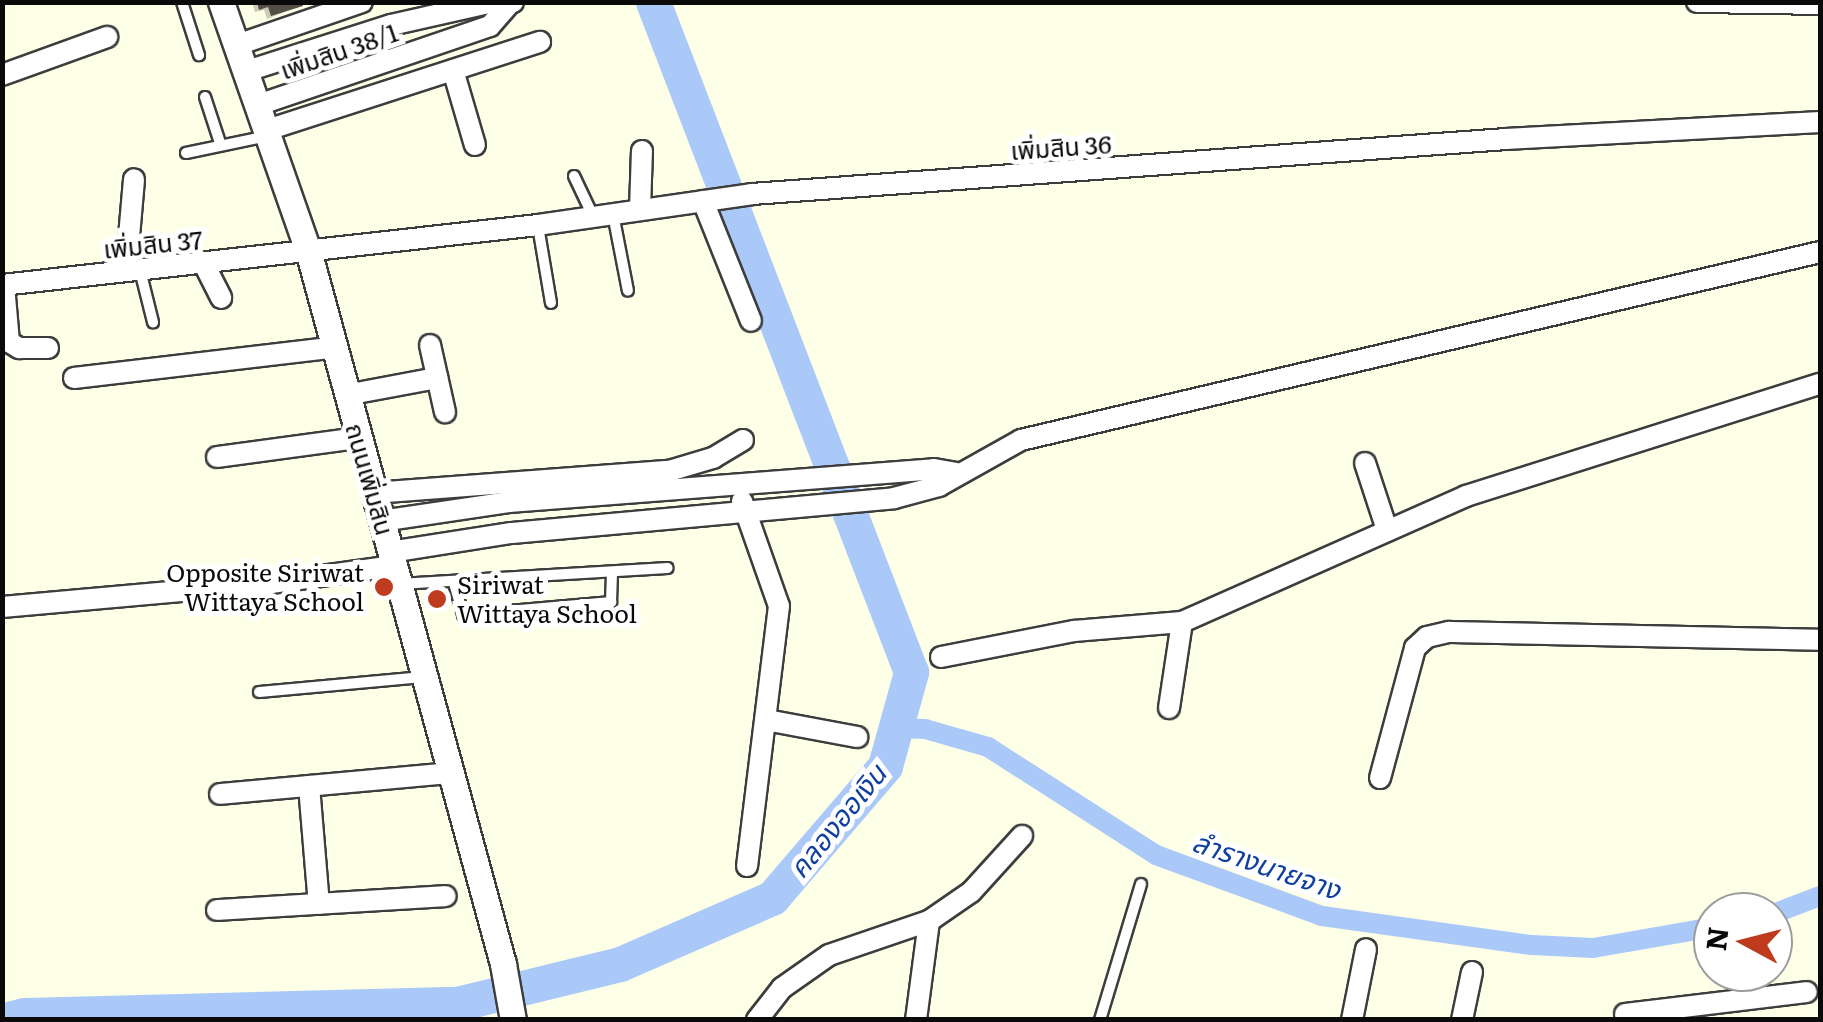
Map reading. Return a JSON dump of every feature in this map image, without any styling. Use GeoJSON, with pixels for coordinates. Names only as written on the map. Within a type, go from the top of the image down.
{"type":"FeatureCollection","features":[{"type":"Feature","properties":{"kind":"street","name":"ถนนเพิ่มสิน"},"geometry":{"type":"LineString","coordinates":[[220,2],[308,250],[331,348],[502,964],[512,1014]]}},
{"type":"Feature","properties":{"kind":"street"},"geometry":{"type":"LineString","coordinates":[[237,45],[362,2]]}},
{"type":"Feature","properties":{"kind":"street","name":"เพิ่มสิน 38/1"},"geometry":{"type":"LineString","coordinates":[[247,71],[431,16],[489,2],[511,3]]}},
{"type":"Feature","properties":{"kind":"street"},"geometry":{"type":"LineString","coordinates":[[1697,2],[1820,4]]}},
{"type":"Feature","properties":{"kind":"street","name":"เพิ่มสิน 38/1"},"geometry":{"type":"LineString","coordinates":[[258,104],[490,26],[511,3]]}},
{"type":"Feature","properties":{"kind":"street"},"geometry":{"type":"LineString","coordinates":[[431,16],[438,44]]}},
{"type":"Feature","properties":{"kind":"street"},"geometry":{"type":"LineString","coordinates":[[2,75],[106,36]]}},
{"type":"Feature","properties":{"kind":"street"},"geometry":{"type":"LineString","coordinates":[[268,132],[540,42]]}},
{"type":"Feature","properties":{"kind":"street"},"geometry":{"type":"LineString","coordinates":[[453,70],[474,145]]}},
{"type":"Feature","properties":{"kind":"street","name":"เพิ่มสิน 36"},"geometry":{"type":"LineString","coordinates":[[308,250],[603,216],[752,194],[1486,140],[1820,122]]}},
{"type":"Feature","properties":{"kind":"street"},"geometry":{"type":"LineString","coordinates":[[640,210],[642,151]]}},
{"type":"Feature","properties":{"kind":"street"},"geometry":{"type":"LineString","coordinates":[[133,271],[134,179]]}},
{"type":"Feature","properties":{"kind":"street"},"geometry":{"type":"LineString","coordinates":[[705,201],[751,320]]}},
{"type":"Feature","properties":{"kind":"street","name":"เพิ่มสิน 37"},"geometry":{"type":"LineString","coordinates":[[3,285],[308,250]]}},
{"type":"Feature","properties":{"kind":"street"},"geometry":{"type":"LineString","coordinates":[[2,607],[272,584],[394,567],[512,533],[894,498],[939,486],[1021,440],[1820,252]]}},
{"type":"Feature","properties":{"kind":"street"},"geometry":{"type":"LineString","coordinates":[[204,264],[221,298]]}},
{"type":"Feature","properties":{"kind":"street"},"geometry":{"type":"LineString","coordinates":[[3,285],[9,342],[19,348],[48,348]]}},
{"type":"Feature","properties":{"kind":"street"},"geometry":{"type":"LineString","coordinates":[[430,344],[445,412]]}},
{"type":"Feature","properties":{"kind":"street"},"geometry":{"type":"LineString","coordinates":[[74,378],[331,348]]}},
{"type":"Feature","properties":{"kind":"street"},"geometry":{"type":"LineString","coordinates":[[346,395],[437,378]]}},
{"type":"Feature","properties":{"kind":"street"},"geometry":{"type":"LineString","coordinates":[[941,657],[1074,631],[1182,622],[1466,496],[1820,384]]}},
{"type":"Feature","properties":{"kind":"street"},"geometry":{"type":"LineString","coordinates":[[217,456],[358,438]]}},
{"type":"Feature","properties":{"kind":"street"},"geometry":{"type":"LineString","coordinates":[[373,494],[670,472],[713,458],[743,440]]}},
{"type":"Feature","properties":{"kind":"street"},"geometry":{"type":"LineString","coordinates":[[1365,463],[1387,530]]}},
{"type":"Feature","properties":{"kind":"street"},"geometry":{"type":"LineString","coordinates":[[381,521],[508,502],[934,470],[956,474]]}},
{"type":"Feature","properties":{"kind":"street"},"geometry":{"type":"LineString","coordinates":[[738,485],[744,512],[779,597],[747,866]]}},
{"type":"Feature","properties":{"kind":"street"},"geometry":{"type":"LineString","coordinates":[[1169,708],[1182,622]]}},
{"type":"Feature","properties":{"kind":"street"},"geometry":{"type":"LineString","coordinates":[[1380,778],[1415,648],[1428,636],[1449,632],[1820,640]]}},
{"type":"Feature","properties":{"kind":"street"},"geometry":{"type":"LineString","coordinates":[[766,720],[857,737]]}},
{"type":"Feature","properties":{"kind":"street"},"geometry":{"type":"LineString","coordinates":[[220,794],[450,773]]}},
{"type":"Feature","properties":{"kind":"street"},"geometry":{"type":"LineString","coordinates":[[309,786],[319,904]]}},
{"type":"Feature","properties":{"kind":"street"},"geometry":{"type":"LineString","coordinates":[[757,1020],[782,988],[829,955],[928,920],[971,892],[1022,836]]}},
{"type":"Feature","properties":{"kind":"street"},"geometry":{"type":"LineString","coordinates":[[217,910],[446,896]]}},
{"type":"Feature","properties":{"kind":"street"},"geometry":{"type":"LineString","coordinates":[[916,1020],[928,920]]}},
{"type":"Feature","properties":{"kind":"street"},"geometry":{"type":"LineString","coordinates":[[1352,1020],[1366,949]]}},
{"type":"Feature","properties":{"kind":"street"},"geometry":{"type":"LineString","coordinates":[[1462,1020],[1472,972]]}},
{"type":"Feature","properties":{"kind":"street"},"geometry":{"type":"LineString","coordinates":[[1625,1014],[1669,1016],[1808,992]]}},
{"type":"Feature","properties":{"kind":"lane"},"geometry":{"type":"LineString","coordinates":[[182,2],[199,55]]}},
{"type":"Feature","properties":{"kind":"lane"},"geometry":{"type":"LineString","coordinates":[[205,97],[220,143]]}},
{"type":"Feature","properties":{"kind":"lane"},"geometry":{"type":"LineString","coordinates":[[186,153],[268,132]]}},
{"type":"Feature","properties":{"kind":"lane"},"geometry":{"type":"LineString","coordinates":[[574,176],[603,216],[628,291]]}},
{"type":"Feature","properties":{"kind":"lane"},"geometry":{"type":"LineString","coordinates":[[538,224],[551,303]]}},
{"type":"Feature","properties":{"kind":"lane"},"geometry":{"type":"LineString","coordinates":[[133,271],[153,322]]}},
{"type":"Feature","properties":{"kind":"lane"},"geometry":{"type":"LineString","coordinates":[[394,567],[454,583],[668,568]]}},
{"type":"Feature","properties":{"kind":"lane"},"geometry":{"type":"LineString","coordinates":[[454,583],[463,615],[611,602],[612,574]]}},
{"type":"Feature","properties":{"kind":"lane"},"geometry":{"type":"LineString","coordinates":[[259,692],[424,677]]}},
{"type":"Feature","properties":{"kind":"lane"},"geometry":{"type":"LineString","coordinates":[[1100,1020],[1140,884]]}},
{"type":"Feature","properties":{"kind":"building"},"geometry":{"type":"Polygon","coordinates":[[[257,2],[302,2],[303,6],[271,16],[268,7],[259,10],[257,2]]]}},
{"type":"Feature","properties":{"kind":"waterway","name":"คลองออเงิน"},"geometry":{"type":"LineString","coordinates":[[4,1020],[24,1015],[457,1004],[620,964],[772,898],[885,766],[911,672],[653,2]]}},
{"type":"Feature","properties":{"kind":"waterway","name":"ลำรางนายจาง"},"geometry":{"type":"LineString","coordinates":[[896,728],[925,729],[988,747],[1156,855],[1322,916],[1532,945],[1593,948],[1693,930]]}},
{"type":"Feature","properties":{"kind":"waterway","name":"ลำรางนายจาง"},"geometry":{"type":"LineString","coordinates":[[1793,906],[1820,896]]}},
{"type":"Feature","properties":{"kind":"place","name":"Opposite Siriwat Wittaya School"},"geometry":{"type":"Point","coordinates":[384,587]}},
{"type":"Feature","properties":{"kind":"place","name":"Siriwat Wittaya School"},"geometry":{"type":"Point","coordinates":[437,599]}}]}
